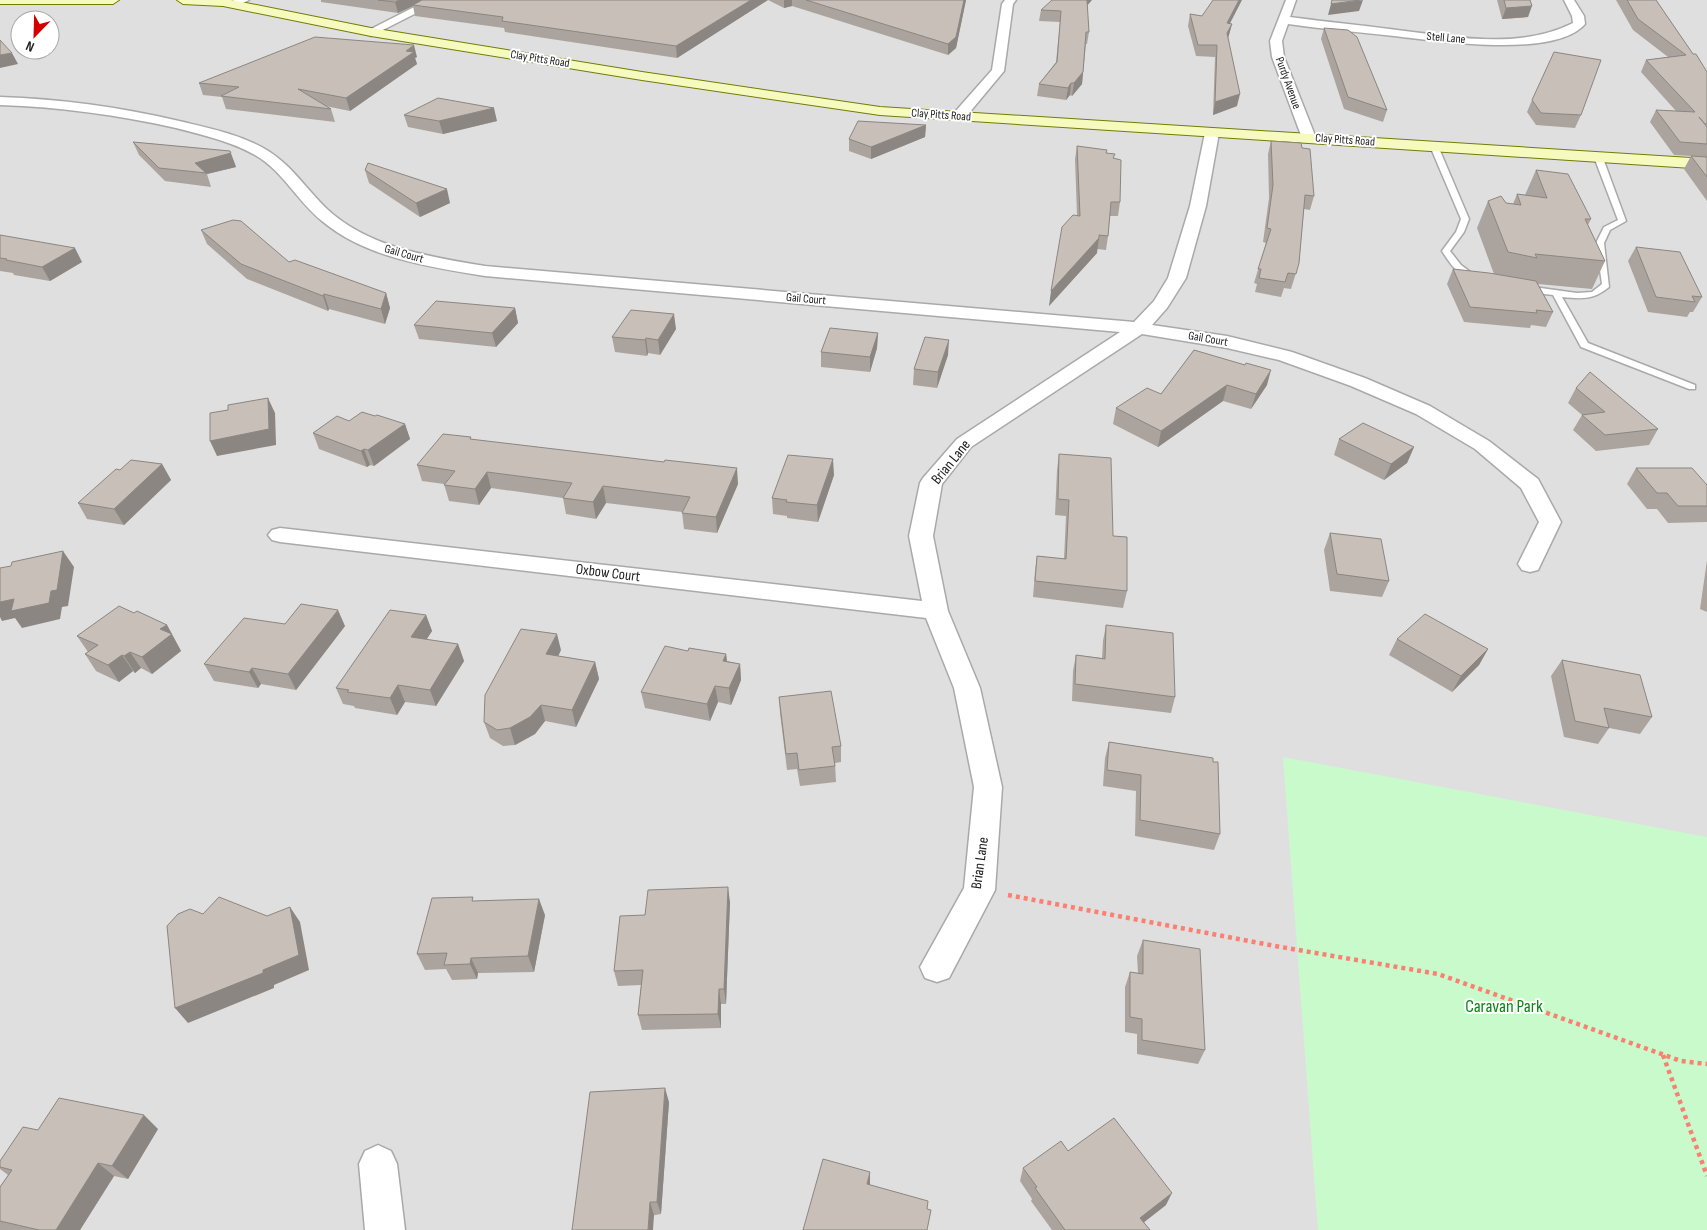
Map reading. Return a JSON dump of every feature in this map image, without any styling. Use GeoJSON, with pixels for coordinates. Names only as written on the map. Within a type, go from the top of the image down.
{"type":"FeatureCollection","features":[{"type":"Feature","properties":{"kind":"street"},"geometry":{"type":"LineString","coordinates":[[0,0],[113,0]]}},
{"type":"Feature","properties":{"kind":"street","name":"Clay Pitts Road"},"geometry":{"type":"LineString","coordinates":[[182,0],[239,2],[370,32],[832,105],[959,116],[1707,164]]}},
{"type":"Feature","properties":{"kind":"street"},"geometry":{"type":"LineString","coordinates":[[370,32],[437,0]]}},
{"type":"Feature","properties":{"kind":"street"},"geometry":{"type":"LineString","coordinates":[[959,116],[998,71],[1008,4],[1012,0]]}},
{"type":"Feature","properties":{"kind":"street","name":"Purdy Avenue"},"geometry":{"type":"LineString","coordinates":[[1291,0],[1276,42],[1278,58],[1309,138]]}},
{"type":"Feature","properties":{"kind":"street","name":"Stell Lane"},"geometry":{"type":"LineString","coordinates":[[1284,20],[1440,38],[1505,41],[1533,40],[1561,34],[1579,24],[1578,16],[1569,0]]}},
{"type":"Feature","properties":{"kind":"street","name":"Gail Court"},"geometry":{"type":"LineString","coordinates":[[0,101],[42,102],[122,111],[208,132],[243,143],[269,158],[328,218],[352,233],[384,249],[436,263],[486,271],[1139,328],[1227,342],[1285,356],[1358,382],[1423,410],[1482,445],[1530,484],[1550,522],[1530,564]]}},
{"type":"Feature","properties":{"kind":"street","name":"Brian Lane"},"geometry":{"type":"LineString","coordinates":[[936,967],[979,890],[988,788],[967,688],[936,611],[921,536],[931,484],[964,443],[1139,328],[1161,304],[1177,278],[1198,206],[1212,133]]}},
{"type":"Feature","properties":{"kind":"street","name":"Oxbow Court"},"geometry":{"type":"LineString","coordinates":[[280,535],[936,611]]}},
{"type":"Feature","properties":{"kind":"street"},"geometry":{"type":"LineString","coordinates":[[378,1164],[385,1230]]}},
{"type":"Feature","properties":{"kind":"lane"},"geometry":{"type":"LineString","coordinates":[[1434,146],[1465,220],[1460,232],[1446,251],[1458,267],[1471,278],[1480,280]]}},
{"type":"Feature","properties":{"kind":"lane"},"geometry":{"type":"LineString","coordinates":[[1515,288],[1577,296],[1595,294],[1606,285],[1600,243],[1607,229],[1622,222],[1620,208],[1611,193],[1606,172],[1598,157]]}},
{"type":"Feature","properties":{"kind":"lane"},"geometry":{"type":"LineString","coordinates":[[1556,293],[1584,345],[1692,387]]}},
{"type":"Feature","properties":{"kind":"path"},"geometry":{"type":"LineString","coordinates":[[979,890],[1275,946],[1438,974],[1681,1061],[1707,1064]]}},
{"type":"Feature","properties":{"kind":"path"},"geometry":{"type":"LineString","coordinates":[[1663,1054],[1707,1176]]}},
{"type":"Feature","properties":{"kind":"shaded area"},"geometry":{"type":"Polygon","coordinates":[[[0,0],[1707,0],[1707,1230],[0,1230],[0,0]]]}},
{"type":"Feature","properties":{"kind":"green space","name":"Caravan Park"},"geometry":{"type":"Polygon","coordinates":[[[1283,757],[1707,837],[1707,1230],[1318,1230],[1283,757]]]}},
{"type":"Feature","properties":{"kind":"building"},"geometry":{"type":"Polygon","coordinates":[[[378,0],[400,0],[395,2],[378,0]]]}},
{"type":"Feature","properties":{"kind":"building"},"geometry":{"type":"Polygon","coordinates":[[[422,0],[751,0],[676,46],[502,21],[503,17],[413,5],[422,0]]]}},
{"type":"Feature","properties":{"kind":"building"},"geometry":{"type":"Polygon","coordinates":[[[806,0],[964,0],[956,37],[948,44],[806,0]]]}},
{"type":"Feature","properties":{"kind":"building"},"geometry":{"type":"Polygon","coordinates":[[[1052,0],[1087,0],[1089,32],[1086,32],[1083,72],[1068,88],[1039,84],[1057,62],[1061,11],[1041,10],[1052,0]]]}},
{"type":"Feature","properties":{"kind":"building"},"geometry":{"type":"Polygon","coordinates":[[[1213,0],[1239,0],[1227,23],[1232,24],[1227,33],[1240,94],[1215,102],[1217,45],[1198,45],[1190,14],[1202,16],[1213,0]]]}},
{"type":"Feature","properties":{"kind":"building"},"geometry":{"type":"Polygon","coordinates":[[[1332,0],[1360,0],[1331,4],[1332,0]]]}},
{"type":"Feature","properties":{"kind":"building"},"geometry":{"type":"Polygon","coordinates":[[[1504,0],[1530,0],[1532,6],[1506,8],[1504,0]]]}},
{"type":"Feature","properties":{"kind":"building"},"geometry":{"type":"Polygon","coordinates":[[[1627,0],[1656,0],[1707,72],[1707,124],[1699,117],[1707,127],[1707,144],[1680,142],[1656,110],[1695,112],[1646,60],[1686,55],[1638,19],[1627,0]]]}},
{"type":"Feature","properties":{"kind":"building"},"geometry":{"type":"Polygon","coordinates":[[[1324,28],[1348,30],[1357,37],[1387,110],[1348,97],[1324,28]]]}},
{"type":"Feature","properties":{"kind":"building"},"geometry":{"type":"Polygon","coordinates":[[[315,37],[414,45],[406,51],[414,52],[346,98],[298,89],[331,109],[221,96],[239,87],[199,83],[315,37]]]}},
{"type":"Feature","properties":{"kind":"building"},"geometry":{"type":"Polygon","coordinates":[[[0,40],[10,53],[0,55],[0,40]]]}},
{"type":"Feature","properties":{"kind":"building"},"geometry":{"type":"Polygon","coordinates":[[[1554,52],[1601,60],[1581,115],[1541,113],[1532,100],[1554,52]]]}},
{"type":"Feature","properties":{"kind":"building"},"geometry":{"type":"Polygon","coordinates":[[[438,98],[494,108],[439,121],[404,115],[438,98]]]}},
{"type":"Feature","properties":{"kind":"building"},"geometry":{"type":"Polygon","coordinates":[[[858,121],[926,125],[871,147],[849,139],[858,121]]]}},
{"type":"Feature","properties":{"kind":"building"},"geometry":{"type":"Polygon","coordinates":[[[1271,141],[1301,143],[1302,148],[1310,149],[1314,196],[1305,195],[1299,263],[1296,274],[1288,273],[1285,282],[1259,278],[1261,269],[1258,269],[1271,229],[1267,228],[1273,185],[1271,141]]]}},
{"type":"Feature","properties":{"kind":"building"},"geometry":{"type":"Polygon","coordinates":[[[133,142],[230,151],[231,153],[195,163],[206,173],[159,168],[133,142]]]}},
{"type":"Feature","properties":{"kind":"building"},"geometry":{"type":"Polygon","coordinates":[[[1077,146],[1107,150],[1106,153],[1115,154],[1113,158],[1121,160],[1120,202],[1111,202],[1108,236],[1099,235],[1099,238],[1051,291],[1062,227],[1073,215],[1080,216],[1077,146]]]}},
{"type":"Feature","properties":{"kind":"building"},"geometry":{"type":"Polygon","coordinates":[[[1691,156],[1707,157],[1707,177],[1691,156]]]}},
{"type":"Feature","properties":{"kind":"building"},"geometry":{"type":"Polygon","coordinates":[[[368,163],[447,189],[416,203],[365,170],[368,163]]]}},
{"type":"Feature","properties":{"kind":"building"},"geometry":{"type":"Polygon","coordinates":[[[1536,170],[1568,174],[1591,219],[1585,219],[1605,261],[1535,254],[1537,258],[1508,252],[1488,201],[1501,196],[1506,203],[1521,205],[1517,194],[1547,198],[1536,170]]]}},
{"type":"Feature","properties":{"kind":"building"},"geometry":{"type":"Polygon","coordinates":[[[233,220],[241,221],[289,262],[295,260],[386,293],[381,309],[324,294],[323,296],[241,264],[201,230],[233,220]]]}},
{"type":"Feature","properties":{"kind":"building"},"geometry":{"type":"Polygon","coordinates":[[[0,235],[75,248],[42,267],[0,258],[0,235]]]}},
{"type":"Feature","properties":{"kind":"building"},"geometry":{"type":"Polygon","coordinates":[[[1636,247],[1680,252],[1702,297],[1692,296],[1695,302],[1656,297],[1636,247]]]}},
{"type":"Feature","properties":{"kind":"building"},"geometry":{"type":"Polygon","coordinates":[[[1453,269],[1536,281],[1553,312],[1536,310],[1537,313],[1470,307],[1453,269]]]}},
{"type":"Feature","properties":{"kind":"building"},"geometry":{"type":"Polygon","coordinates":[[[436,301],[515,308],[492,333],[414,325],[436,301]]]}},
{"type":"Feature","properties":{"kind":"building"},"geometry":{"type":"Polygon","coordinates":[[[631,310],[674,314],[658,340],[612,337],[631,310]]]}},
{"type":"Feature","properties":{"kind":"building"},"geometry":{"type":"Polygon","coordinates":[[[830,328],[878,333],[870,357],[821,352],[830,328]]]}},
{"type":"Feature","properties":{"kind":"building"},"geometry":{"type":"Polygon","coordinates":[[[925,337],[949,340],[938,372],[914,369],[925,337]]]}},
{"type":"Feature","properties":{"kind":"building"},"geometry":{"type":"Polygon","coordinates":[[[1194,350],[1245,365],[1246,363],[1271,370],[1256,394],[1227,385],[1161,431],[1116,408],[1147,388],[1161,394],[1194,350]]]}},
{"type":"Feature","properties":{"kind":"building"},"geometry":{"type":"Polygon","coordinates":[[[1590,372],[1658,429],[1605,435],[1582,415],[1605,412],[1576,388],[1590,372]]]}},
{"type":"Feature","properties":{"kind":"building"},"geometry":{"type":"Polygon","coordinates":[[[268,398],[269,429],[210,441],[210,413],[228,410],[228,405],[268,398]]]}},
{"type":"Feature","properties":{"kind":"building"},"geometry":{"type":"Polygon","coordinates":[[[362,412],[405,424],[368,450],[364,449],[361,451],[313,433],[337,416],[349,421],[362,412]]]}},
{"type":"Feature","properties":{"kind":"building"},"geometry":{"type":"Polygon","coordinates":[[[1363,423],[1414,447],[1391,464],[1339,439],[1363,423]]]}},
{"type":"Feature","properties":{"kind":"building"},"geometry":{"type":"Polygon","coordinates":[[[443,434],[471,437],[470,439],[664,462],[665,460],[737,468],[716,517],[682,513],[690,497],[603,486],[593,502],[563,498],[572,483],[487,472],[475,489],[444,485],[455,471],[417,465],[443,434]]]}},
{"type":"Feature","properties":{"kind":"building"},"geometry":{"type":"Polygon","coordinates":[[[1059,454],[1111,458],[1113,536],[1127,537],[1127,591],[1035,581],[1037,556],[1066,559],[1069,500],[1058,499],[1059,454]]]}},
{"type":"Feature","properties":{"kind":"building"},"geometry":{"type":"Polygon","coordinates":[[[788,455],[833,459],[817,505],[786,502],[787,500],[772,498],[788,455]]]}},
{"type":"Feature","properties":{"kind":"building"},"geometry":{"type":"Polygon","coordinates":[[[131,460],[162,464],[114,509],[78,503],[116,469],[120,470],[131,460]]]}},
{"type":"Feature","properties":{"kind":"building"},"geometry":{"type":"Polygon","coordinates":[[[1636,468],[1692,468],[1707,485],[1707,506],[1678,506],[1667,493],[1657,493],[1636,468]]]}},
{"type":"Feature","properties":{"kind":"building"},"geometry":{"type":"Polygon","coordinates":[[[1330,533],[1381,539],[1389,581],[1337,574],[1330,533]]]}},
{"type":"Feature","properties":{"kind":"building"},"geometry":{"type":"Polygon","coordinates":[[[63,551],[57,590],[51,591],[49,603],[11,611],[14,599],[0,602],[0,568],[11,566],[12,562],[63,551]]]}},
{"type":"Feature","properties":{"kind":"building"},"geometry":{"type":"Polygon","coordinates":[[[301,604],[338,610],[288,674],[252,668],[249,672],[204,664],[244,618],[285,624],[301,604]]]}},
{"type":"Feature","properties":{"kind":"building"},"geometry":{"type":"Polygon","coordinates":[[[119,606],[134,613],[137,611],[167,625],[160,629],[172,634],[142,657],[130,652],[108,665],[85,654],[98,645],[77,636],[119,606]]]}},
{"type":"Feature","properties":{"kind":"building"},"geometry":{"type":"Polygon","coordinates":[[[390,610],[426,615],[411,637],[458,644],[430,690],[398,685],[390,698],[347,692],[349,690],[336,688],[390,610]]]}},
{"type":"Feature","properties":{"kind":"building"},"geometry":{"type":"Polygon","coordinates":[[[1425,614],[1488,649],[1461,676],[1397,639],[1425,614]]]}},
{"type":"Feature","properties":{"kind":"building"},"geometry":{"type":"Polygon","coordinates":[[[1106,625],[1173,633],[1175,697],[1075,684],[1076,655],[1105,659],[1106,625]]]}},
{"type":"Feature","properties":{"kind":"building"},"geometry":{"type":"Polygon","coordinates":[[[521,629],[557,634],[546,654],[595,662],[572,710],[541,705],[530,717],[510,728],[497,730],[484,722],[485,695],[521,629]]]}},
{"type":"Feature","properties":{"kind":"building"},"geometry":{"type":"Polygon","coordinates":[[[665,646],[688,651],[689,648],[726,654],[723,661],[740,664],[729,688],[715,686],[707,704],[641,692],[665,646]]]}},
{"type":"Feature","properties":{"kind":"building"},"geometry":{"type":"Polygon","coordinates":[[[1562,660],[1640,675],[1652,717],[1604,708],[1609,728],[1575,721],[1562,660]]]}},
{"type":"Feature","properties":{"kind":"building"},"geometry":{"type":"Polygon","coordinates":[[[831,691],[841,746],[832,747],[835,766],[799,770],[797,753],[786,754],[779,697],[831,691]]]}},
{"type":"Feature","properties":{"kind":"building"},"geometry":{"type":"Polygon","coordinates":[[[1109,742],[1213,758],[1213,762],[1218,762],[1220,834],[1140,820],[1141,775],[1107,770],[1109,742]]]}},
{"type":"Feature","properties":{"kind":"building"},"geometry":{"type":"Polygon","coordinates":[[[728,887],[724,989],[719,989],[718,1014],[638,1015],[643,970],[614,971],[620,916],[645,915],[648,890],[728,887]]]}},
{"type":"Feature","properties":{"kind":"building"},"geometry":{"type":"Polygon","coordinates":[[[219,897],[267,916],[290,907],[299,955],[263,970],[263,973],[175,1008],[167,926],[178,914],[190,909],[203,914],[219,897]]]}},
{"type":"Feature","properties":{"kind":"building"},"geometry":{"type":"Polygon","coordinates":[[[473,897],[472,901],[539,899],[528,956],[471,958],[470,964],[444,965],[447,953],[417,954],[432,898],[473,897]]]}},
{"type":"Feature","properties":{"kind":"building"},"geometry":{"type":"Polygon","coordinates":[[[1143,940],[1200,949],[1205,1050],[1142,1040],[1142,1019],[1130,1017],[1130,972],[1143,974],[1143,940]]]}},
{"type":"Feature","properties":{"kind":"building"},"geometry":{"type":"Polygon","coordinates":[[[665,1088],[657,1202],[650,1202],[648,1230],[572,1230],[590,1092],[665,1088]]]}},
{"type":"Feature","properties":{"kind":"building"},"geometry":{"type":"Polygon","coordinates":[[[59,1098],[144,1115],[112,1166],[98,1163],[56,1230],[39,1230],[0,1221],[0,1187],[12,1170],[0,1167],[0,1161],[23,1127],[38,1130],[59,1098]]]}},
{"type":"Feature","properties":{"kind":"building"},"geometry":{"type":"Polygon","coordinates":[[[1114,1118],[1172,1193],[1140,1218],[1150,1230],[1065,1230],[1023,1168],[1061,1141],[1068,1151],[1114,1118]]]}},
{"type":"Feature","properties":{"kind":"building"},"geometry":{"type":"Polygon","coordinates":[[[823,1159],[870,1172],[867,1184],[928,1201],[927,1209],[931,1210],[927,1230],[803,1230],[823,1159]]]}}]}
